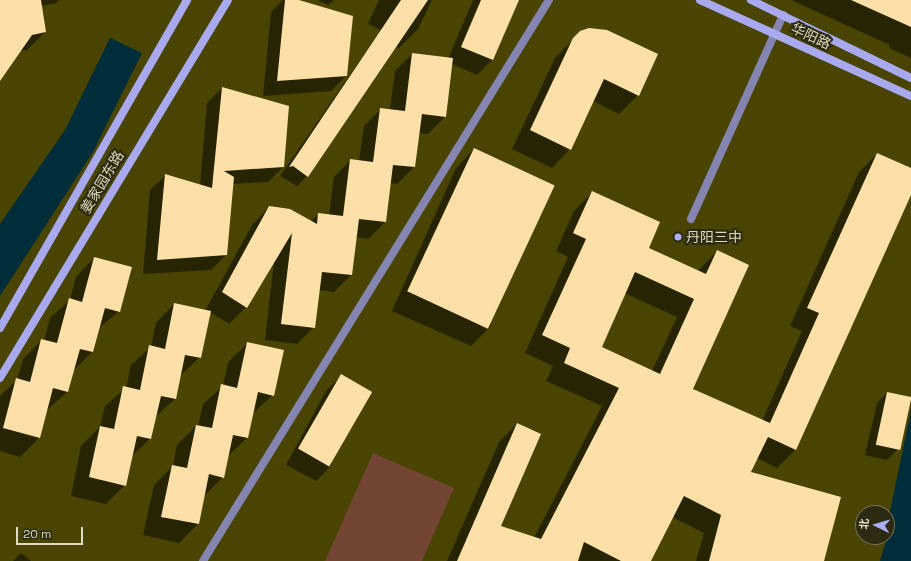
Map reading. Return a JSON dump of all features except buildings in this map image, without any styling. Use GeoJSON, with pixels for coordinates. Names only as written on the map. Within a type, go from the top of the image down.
{"type":"FeatureCollection","features":[{"type":"Feature","properties":{"kind":"main road","name":"姜家园东路"},"geometry":{"type":"LineString","coordinates":[[0,328],[187,0]]}},
{"type":"Feature","properties":{"kind":"main road","name":"姜家园东路"},"geometry":{"type":"LineString","coordinates":[[0,378],[228,0]]}},
{"type":"Feature","properties":{"kind":"main road","name":"华阳路"},"geometry":{"type":"LineString","coordinates":[[700,0],[911,96]]}},
{"type":"Feature","properties":{"kind":"main road","name":"华阳路"},"geometry":{"type":"LineString","coordinates":[[750,0],[911,78]]}},
{"type":"Feature","properties":{"kind":"street"},"geometry":{"type":"LineString","coordinates":[[203,561],[549,0]]}},
{"type":"Feature","properties":{"kind":"street"},"geometry":{"type":"LineString","coordinates":[[691,219],[782,15]]}},
{"type":"Feature","properties":{"kind":"shaded area"},"geometry":{"type":"Polygon","coordinates":[[[373,453],[454,488],[422,561],[325,561],[373,453]]]}},
{"type":"Feature","properties":{"kind":"water"},"geometry":{"type":"Polygon","coordinates":[[[110,38],[142,53],[93,152],[0,296],[0,224],[65,130],[110,38]]]}},
{"type":"Feature","properties":{"kind":"water"},"geometry":{"type":"Polygon","coordinates":[[[911,410],[911,561],[880,561],[885,545],[895,545],[895,505],[891,505],[911,410]]]}},
{"type":"Feature","properties":{"kind":"place","name":"丹阳三中"},"geometry":{"type":"Point","coordinates":[678,237]}}]}
